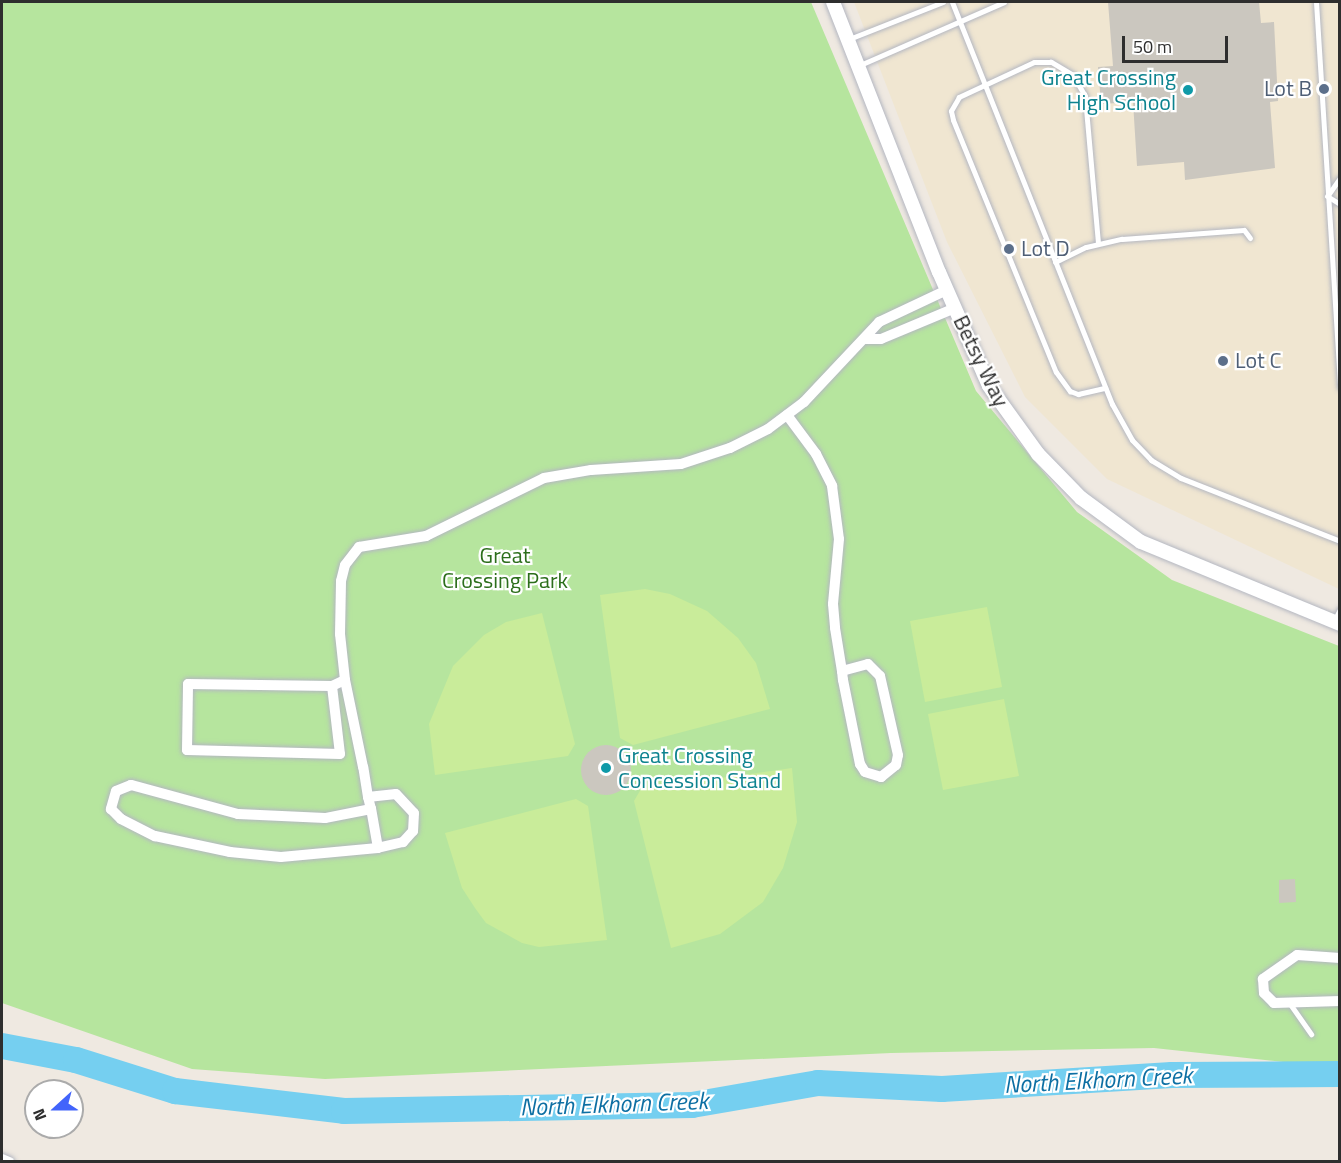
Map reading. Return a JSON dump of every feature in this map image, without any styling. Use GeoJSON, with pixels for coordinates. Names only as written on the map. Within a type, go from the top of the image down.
{"type":"FeatureCollection","features":[{"type":"Feature","properties":{"kind":"street","name":"Betsy Way"},"geometry":{"type":"LineString","coordinates":[[833,2],[954,308],[989,386],[1008,416],[1081,498],[1141,542],[1337,619]]}},
{"type":"Feature","properties":{"kind":"street"},"geometry":{"type":"LineString","coordinates":[[378,848],[345,680],[340,634],[341,580],[345,565],[359,547],[426,536],[544,478],[591,470],[681,464],[730,448],[787,415],[879,322],[947,290]]}},
{"type":"Feature","properties":{"kind":"street"},"geometry":{"type":"LineString","coordinates":[[864,339],[881,339],[954,308]]}},
{"type":"Feature","properties":{"kind":"street"},"geometry":{"type":"LineString","coordinates":[[901,313],[908,328]]}},
{"type":"Feature","properties":{"kind":"street"},"geometry":{"type":"LineString","coordinates":[[787,415],[816,454],[832,486],[839,539],[833,604],[842,671],[860,764],[865,772],[881,777],[897,765],[898,756],[880,676],[868,664],[842,671]]}},
{"type":"Feature","properties":{"kind":"street"},"geometry":{"type":"LineString","coordinates":[[332,686],[340,754],[188,750],[188,684],[332,686],[345,680]]}},
{"type":"Feature","properties":{"kind":"street"},"geometry":{"type":"LineString","coordinates":[[368,796],[396,794],[414,813],[412,831],[403,842],[378,848],[281,857],[230,852],[155,836],[121,819],[111,809],[116,791],[131,785],[238,814],[325,818],[371,809]]}},
{"type":"Feature","properties":{"kind":"street"},"geometry":{"type":"LineString","coordinates":[[1340,958],[1297,955],[1263,979],[1264,993],[1274,1003],[1340,1001]]}},
{"type":"Feature","properties":{"kind":"street"},"geometry":{"type":"LineString","coordinates":[[2,1159],[9,1161]]}},
{"type":"Feature","properties":{"kind":"lane"},"geometry":{"type":"LineString","coordinates":[[848,39],[943,2]]}},
{"type":"Feature","properties":{"kind":"lane"},"geometry":{"type":"LineString","coordinates":[[952,2],[1106,388],[1132,440],[1151,460],[1181,478],[1340,541]]}},
{"type":"Feature","properties":{"kind":"lane"},"geometry":{"type":"LineString","coordinates":[[859,66],[1004,2]]}},
{"type":"Feature","properties":{"kind":"lane"},"geometry":{"type":"LineString","coordinates":[[1316,2],[1340,387]]}},
{"type":"Feature","properties":{"kind":"lane"},"geometry":{"type":"LineString","coordinates":[[1098,243],[1084,96],[1077,80],[1068,70],[1045,61],[1021,66],[954,104],[951,111],[957,129],[1061,382],[1078,394],[1106,388]]}},
{"type":"Feature","properties":{"kind":"lane"},"geometry":{"type":"LineString","coordinates":[[1327,196],[1340,178]]}},
{"type":"Feature","properties":{"kind":"lane"},"geometry":{"type":"LineString","coordinates":[[1327,196],[1340,204]]}},
{"type":"Feature","properties":{"kind":"lane"},"geometry":{"type":"LineString","coordinates":[[1055,262],[1098,243],[1245,230],[1250,238]]}},
{"type":"Feature","properties":{"kind":"lane"},"geometry":{"type":"LineString","coordinates":[[1289,1003],[1311,1034]]}},
{"type":"Feature","properties":{"kind":"shaded area"},"geometry":{"type":"Polygon","coordinates":[[[854,2],[1339,2],[1339,589],[1107,479],[1025,397],[947,242],[854,2]]]}},
{"type":"Feature","properties":{"kind":"green space","name":"Great Crossing Park"},"geometry":{"type":"Polygon","coordinates":[[[2,2],[811,2],[976,391],[1077,512],[1172,580],[1339,646],[1339,1068],[1154,1048],[891,1053],[325,1079],[192,1069],[2,1003],[2,2]]]}},
{"type":"Feature","properties":{"kind":"green space"},"geometry":{"type":"Polygon","coordinates":[[[645,589],[670,594],[707,611],[738,638],[756,663],[770,709],[633,745],[620,738],[600,595],[645,589]]]}},
{"type":"Feature","properties":{"kind":"green space"},"geometry":{"type":"Polygon","coordinates":[[[987,607],[1002,687],[925,702],[910,621],[987,607]]]}},
{"type":"Feature","properties":{"kind":"green space"},"geometry":{"type":"Polygon","coordinates":[[[542,613],[575,744],[568,756],[435,775],[429,724],[453,666],[484,635],[506,622],[542,613]]]}},
{"type":"Feature","properties":{"kind":"green space"},"geometry":{"type":"Polygon","coordinates":[[[1004,699],[1019,776],[943,790],[928,714],[1004,699]]]}},
{"type":"Feature","properties":{"kind":"green space"},"geometry":{"type":"Polygon","coordinates":[[[792,768],[797,822],[783,868],[763,902],[720,934],[671,948],[634,801],[641,789],[792,768]]]}},
{"type":"Feature","properties":{"kind":"green space"},"geometry":{"type":"Polygon","coordinates":[[[576,799],[588,806],[607,940],[539,947],[522,943],[486,923],[475,908],[462,888],[445,833],[576,799]]]}},
{"type":"Feature","properties":{"kind":"building","name":"Great Crossing High School"},"geometry":{"type":"Polygon","coordinates":[[[1108,2],[1259,2],[1261,23],[1274,22],[1278,101],[1270,102],[1275,168],[1185,180],[1184,162],[1137,166],[1133,102],[1101,104],[1098,67],[1113,66],[1108,2]]]}},
{"type":"Feature","properties":{"kind":"building","name":"Great Crossing Concession Stand"},"geometry":{"type":"Polygon","coordinates":[[[606,745],[624,752],[631,770],[624,788],[606,795],[588,788],[581,770],[588,752],[606,745]]]}},
{"type":"Feature","properties":{"kind":"building"},"geometry":{"type":"Polygon","coordinates":[[[1295,879],[1296,902],[1279,903],[1279,880],[1295,879]]]}},
{"type":"Feature","properties":{"kind":"waterway","name":"North Elkhorn Creek"},"geometry":{"type":"LineString","coordinates":[[2,1046],[76,1060],[175,1091],[344,1111],[692,1105],[818,1083],[942,1089],[1172,1075],[1340,1074]]}},
{"type":"Feature","properties":{"kind":"place","name":"Lot B"},"geometry":{"type":"Point","coordinates":[1324,89]}},
{"type":"Feature","properties":{"kind":"place","name":"Great Crossing High School"},"geometry":{"type":"Point","coordinates":[1188,90]}},
{"type":"Feature","properties":{"kind":"place","name":"Lot D"},"geometry":{"type":"Point","coordinates":[1009,249]}},
{"type":"Feature","properties":{"kind":"place","name":"Lot C"},"geometry":{"type":"Point","coordinates":[1223,361]}},
{"type":"Feature","properties":{"kind":"place","name":"Great Crossing Concession Stand"},"geometry":{"type":"Point","coordinates":[606,768]}}]}
